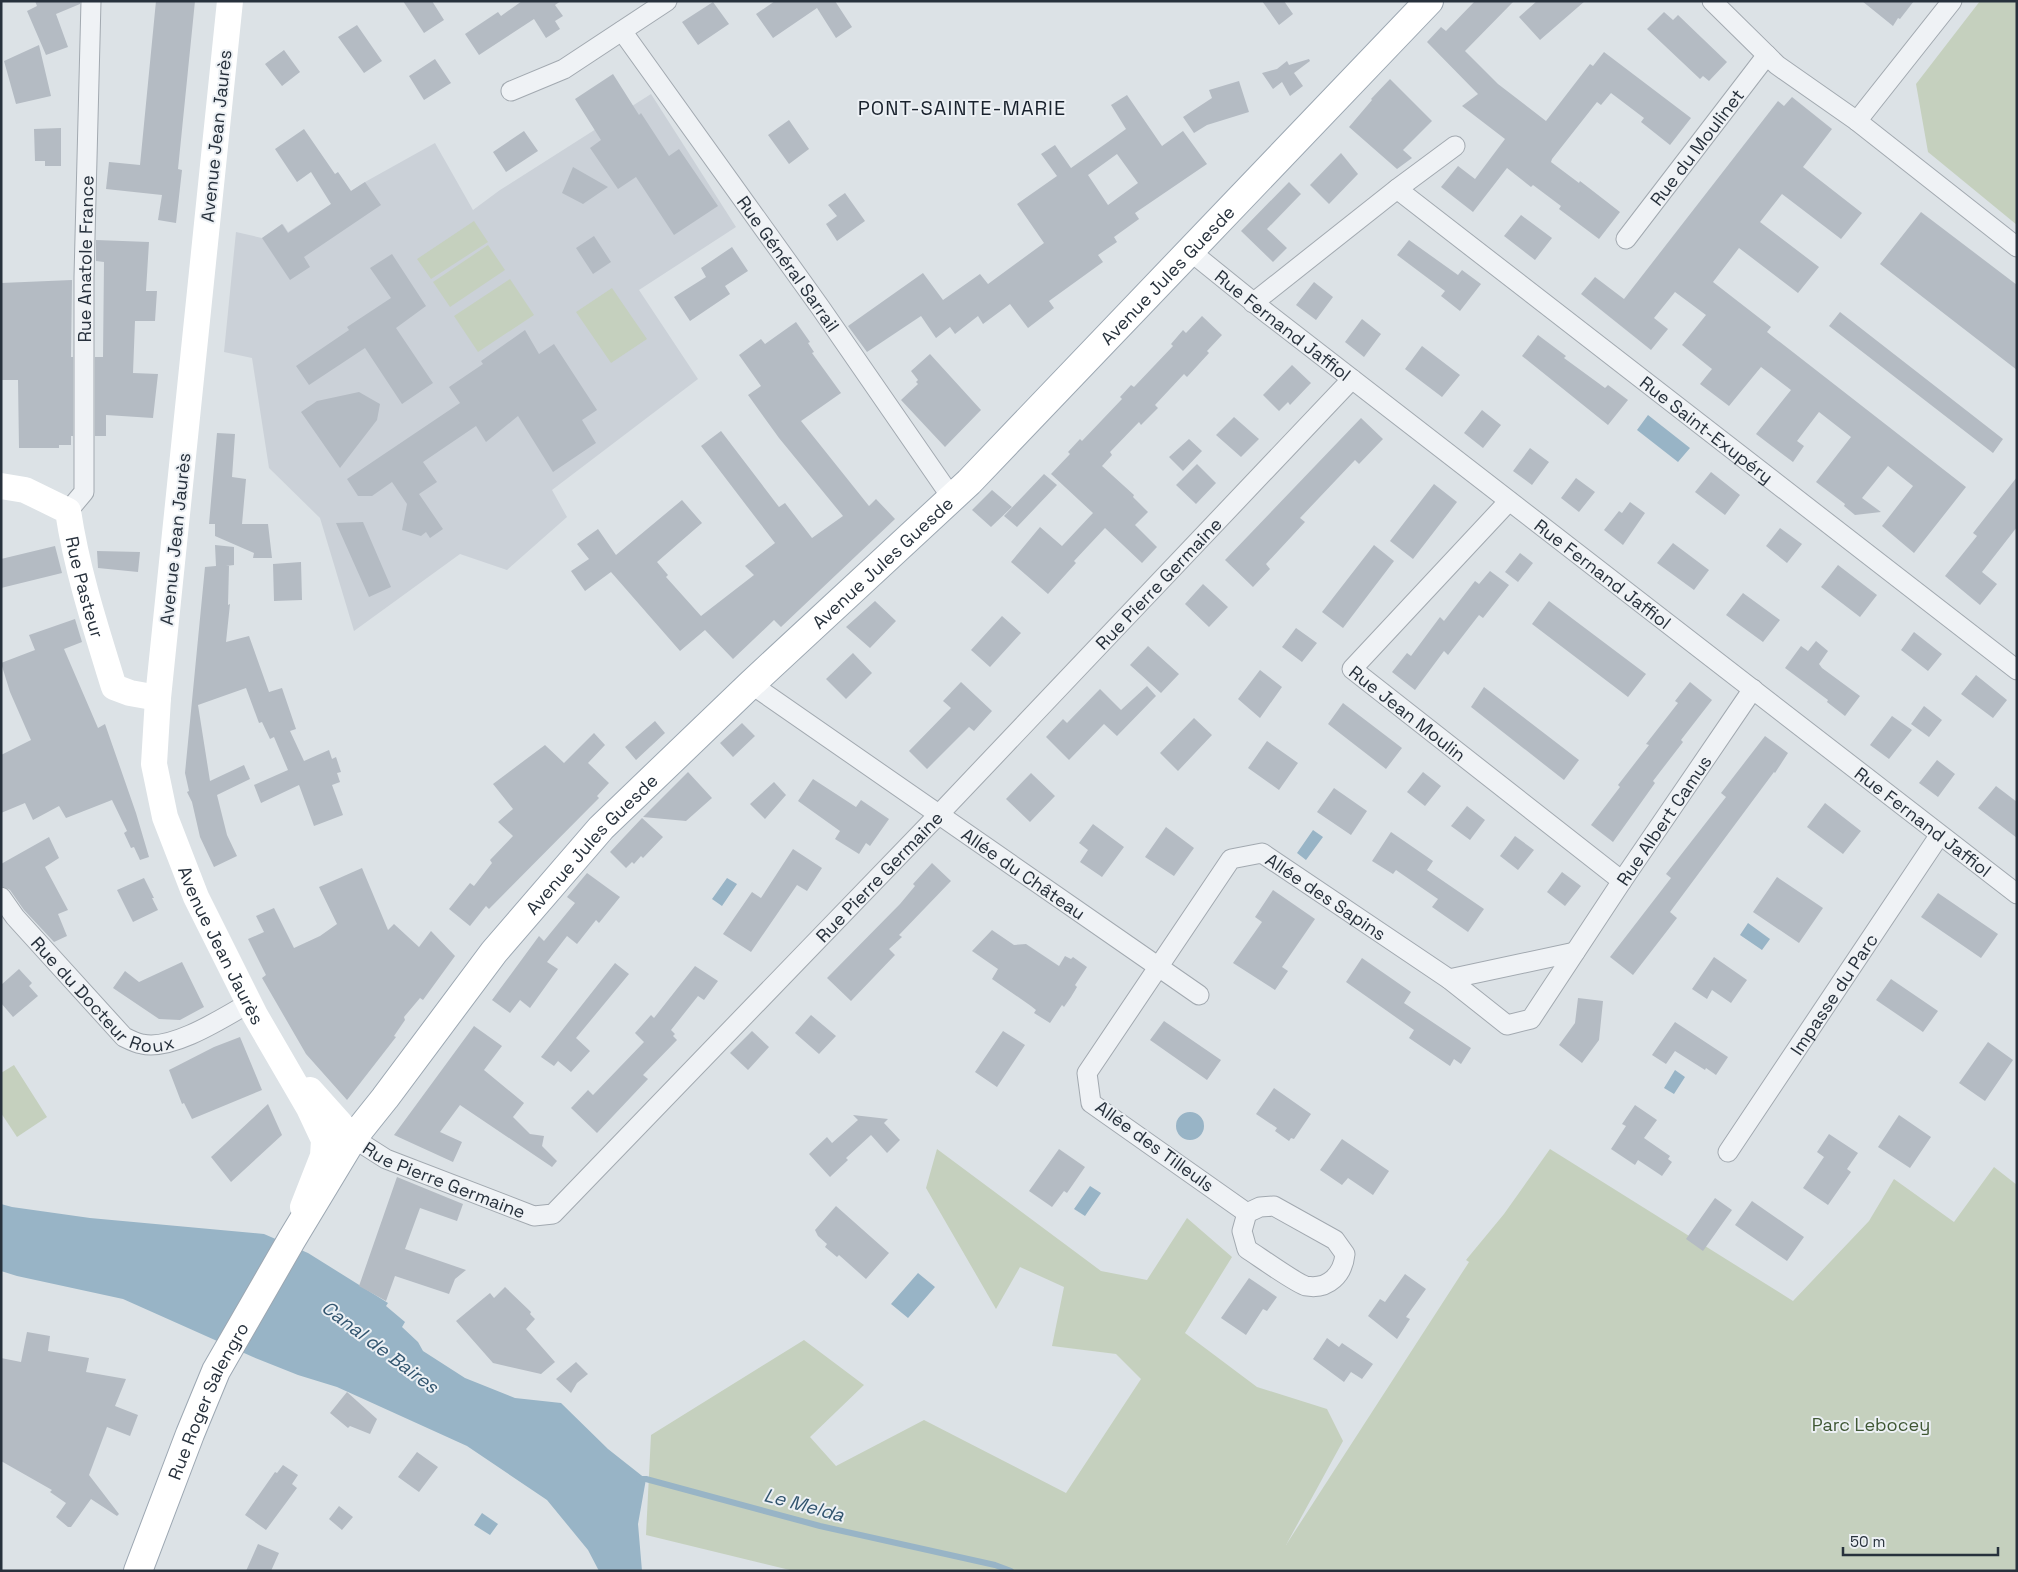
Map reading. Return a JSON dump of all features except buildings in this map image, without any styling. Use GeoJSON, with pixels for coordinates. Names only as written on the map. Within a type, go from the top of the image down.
{"type":"FeatureCollection","features":[{"type":"Feature","properties":{"kind":"main road","name":"Avenue Jean Jaurès"},"geometry":{"type":"LineString","coordinates":[[230,1],[158,698],[154,764],[165,817],[196,897],[249,1003],[309,1108],[324,1140],[323,1156],[310,1185],[292,1239]]}},
{"type":"Feature","properties":{"kind":"main road","name":"Avenue Jules Guesde"},"geometry":{"type":"LineString","coordinates":[[292,1239],[353,1138],[494,952],[601,828],[751,684],[952,498],[1429,1]]}},
{"type":"Feature","properties":{"kind":"main road","name":"Rue Pasteur"},"geometry":{"type":"LineString","coordinates":[[1,486],[25,490],[68,511],[72,542],[114,687],[130,693],[158,698]]}},
{"type":"Feature","properties":{"kind":"main road","name":"Avenue Jean Jaurès"},"geometry":{"type":"LineString","coordinates":[[276,1052],[353,1138]]}},
{"type":"Feature","properties":{"kind":"main road","name":"Avenue Jean Jaurès"},"geometry":{"type":"LineString","coordinates":[[309,1108],[353,1138]]}},
{"type":"Feature","properties":{"kind":"main road","name":"Rue Roger Salengro"},"geometry":{"type":"LineString","coordinates":[[138,1571],[190,1434],[216,1372],[292,1239]]}},
{"type":"Feature","properties":{"kind":"street","name":"Rue Anatole France"},"geometry":{"type":"LineString","coordinates":[[68,511],[84,492],[84,277],[91,1]]}},
{"type":"Feature","properties":{"kind":"street"},"geometry":{"type":"LineString","coordinates":[[511,91],[564,70],[667,1]]}},
{"type":"Feature","properties":{"kind":"street"},"geometry":{"type":"LineString","coordinates":[[1712,1],[1777,65],[1858,121],[2017,247]]}},
{"type":"Feature","properties":{"kind":"street"},"geometry":{"type":"LineString","coordinates":[[1858,121],[1952,1]]}},
{"type":"Feature","properties":{"kind":"street","name":"Rue Général Sarrail"},"geometry":{"type":"LineString","coordinates":[[622,31],[820,307],[952,498]]}},
{"type":"Feature","properties":{"kind":"street","name":"Rue du Moulinet"},"geometry":{"type":"LineString","coordinates":[[1626,239],[1767,55]]}},
{"type":"Feature","properties":{"kind":"street"},"geometry":{"type":"LineString","coordinates":[[1253,303],[1397,189],[1455,146]]}},
{"type":"Feature","properties":{"kind":"street","name":"Rue Saint-Exupéry"},"geometry":{"type":"LineString","coordinates":[[1397,189],[2017,670]]}},
{"type":"Feature","properties":{"kind":"street","name":"Rue Fernand Jaffiol"},"geometry":{"type":"LineString","coordinates":[[1190,252],[1253,303],[1753,689],[1939,836],[2017,894]]}},
{"type":"Feature","properties":{"kind":"street","name":"Rue Pierre Germaine"},"geometry":{"type":"LineString","coordinates":[[353,1138],[386,1159],[534,1216],[553,1214],[938,816],[1352,379]]}},
{"type":"Feature","properties":{"kind":"street","name":"Rue Jean Moulin"},"geometry":{"type":"LineString","coordinates":[[1509,501],[1352,669],[1622,881]]}},
{"type":"Feature","properties":{"kind":"street","name":"Allée du Château"},"geometry":{"type":"LineString","coordinates":[[751,684],[938,816],[1199,995]]}},
{"type":"Feature","properties":{"kind":"street","name":"Rue Albert Camus"},"geometry":{"type":"LineString","coordinates":[[1575,952],[1753,689]]}},
{"type":"Feature","properties":{"kind":"street","name":"Impasse du Parc"},"geometry":{"type":"LineString","coordinates":[[1728,1152],[1939,836]]}},
{"type":"Feature","properties":{"kind":"street","name":"Allée des Sapins"},"geometry":{"type":"LineString","coordinates":[[1157,967],[1231,859],[1262,853],[1449,979],[1507,1025],[1531,1019],[1575,952]]}},
{"type":"Feature","properties":{"kind":"street","name":"Rue du Docteur Roux"},"geometry":{"type":"LineString","coordinates":[[1,897],[15,917],[124,1037],[143,1044],[160,1045],[178,1040],[249,1003]]}},
{"type":"Feature","properties":{"kind":"street"},"geometry":{"type":"LineString","coordinates":[[1449,979],[1575,952]]}},
{"type":"Feature","properties":{"kind":"street","name":"Allée des Tilleuls"},"geometry":{"type":"LineString","coordinates":[[1157,967],[1087,1073],[1091,1103],[1247,1213]]}},
{"type":"Feature","properties":{"kind":"street"},"geometry":{"type":"LineString","coordinates":[[1274,1206],[1335,1240],[1345,1254],[1344,1264],[1336,1279],[1320,1286],[1305,1286],[1247,1249],[1242,1231],[1247,1213],[1260,1207],[1274,1206]]}},
{"type":"Feature","properties":{"kind":"shaded area"},"geometry":{"type":"Polygon","coordinates":[[[651,94],[736,227],[639,290],[698,379],[552,490],[567,517],[507,570],[460,554],[354,631],[320,518],[269,468],[252,358],[224,352],[236,232],[262,238],[283,224],[288,232],[365,182],[435,143],[473,210],[500,190],[651,94]]]}},
{"type":"Feature","properties":{"kind":"green space"},"geometry":{"type":"Polygon","coordinates":[[[1980,1],[2017,1],[2017,225],[1928,152],[1916,84],[1980,1]]]}},
{"type":"Feature","properties":{"kind":"green space"},"geometry":{"type":"Polygon","coordinates":[[[474,221],[488,242],[431,279],[417,259],[474,221]]]}},
{"type":"Feature","properties":{"kind":"green space"},"geometry":{"type":"Polygon","coordinates":[[[488,245],[505,270],[450,307],[433,282],[488,245]]]}},
{"type":"Feature","properties":{"kind":"green space"},"geometry":{"type":"Polygon","coordinates":[[[510,279],[534,315],[478,352],[454,316],[510,279]]]}},
{"type":"Feature","properties":{"kind":"green space"},"geometry":{"type":"Polygon","coordinates":[[[612,288],[647,339],[611,363],[576,312],[612,288]]]}},
{"type":"Feature","properties":{"kind":"green space"},"geometry":{"type":"Polygon","coordinates":[[[14,1065],[47,1117],[17,1137],[1,1113],[1,1073],[14,1065]]]}},
{"type":"Feature","properties":{"kind":"green space","name":"Parc Lebocey"},"geometry":{"type":"Polygon","coordinates":[[[937,1149],[1101,1271],[1147,1280],[1187,1218],[1232,1257],[1185,1333],[1257,1387],[1327,1409],[1343,1441],[1286,1545],[1469,1262],[1466,1260],[1504,1214],[1550,1149],[1793,1301],[1869,1221],[1894,1179],[1954,1222],[1994,1167],[2017,1185],[2017,1571],[794,1571],[646,1535],[651,1435],[804,1340],[864,1385],[810,1437],[836,1466],[924,1420],[1066,1493],[1141,1379],[1116,1354],[1052,1346],[1064,1287],[1020,1267],[996,1309],[926,1188],[937,1149]]]}},
{"type":"Feature","properties":{"kind":"water"},"geometry":{"type":"Polygon","coordinates":[[[1648,415],[1690,448],[1678,462],[1637,430],[1648,415]]]}},
{"type":"Feature","properties":{"kind":"water"},"geometry":{"type":"Polygon","coordinates":[[[1313,830],[1323,837],[1306,860],[1297,853],[1313,830]]]}},
{"type":"Feature","properties":{"kind":"water"},"geometry":{"type":"Polygon","coordinates":[[[727,878],[737,884],[722,906],[712,899],[727,878]]]}},
{"type":"Feature","properties":{"kind":"water"},"geometry":{"type":"Polygon","coordinates":[[[1748,923],[1770,939],[1762,950],[1740,935],[1748,923]]]}},
{"type":"Feature","properties":{"kind":"water"},"geometry":{"type":"Polygon","coordinates":[[[1675,1070],[1685,1077],[1674,1094],[1664,1088],[1675,1070]]]}},
{"type":"Feature","properties":{"kind":"water"},"geometry":{"type":"Polygon","coordinates":[[[1190,1112],[1200,1116],[1204,1126],[1200,1136],[1190,1140],[1180,1136],[1176,1126],[1180,1116],[1190,1112]]]}},
{"type":"Feature","properties":{"kind":"water"},"geometry":{"type":"Polygon","coordinates":[[[1090,1186],[1101,1193],[1085,1216],[1074,1209],[1090,1186]]]}},
{"type":"Feature","properties":{"kind":"water","name":"Canal de Baires"},"geometry":{"type":"Polygon","coordinates":[[[1,1204],[90,1218],[264,1234],[308,1253],[388,1303],[386,1306],[405,1322],[402,1327],[418,1342],[423,1351],[465,1378],[515,1398],[561,1403],[608,1449],[646,1479],[638,1524],[642,1571],[599,1571],[588,1550],[547,1500],[467,1446],[337,1387],[298,1375],[253,1357],[123,1299],[1,1271],[1,1204]]]}},
{"type":"Feature","properties":{"kind":"water"},"geometry":{"type":"Polygon","coordinates":[[[918,1273],[935,1287],[908,1318],[891,1304],[918,1273]]]}},
{"type":"Feature","properties":{"kind":"water"},"geometry":{"type":"Polygon","coordinates":[[[482,1513],[498,1524],[490,1535],[474,1525],[482,1513]]]}},
{"type":"Feature","properties":{"kind":"waterway","name":"Le Melda"},"geometry":{"type":"LineString","coordinates":[[639,1479],[646,1479],[820,1526],[995,1565],[1011,1571]]}},
{"type":"Feature","properties":{"kind":"district","name":"PONT-SAINTE-MARIE"},"geometry":{"type":"Point","coordinates":[962,108]}}]}
